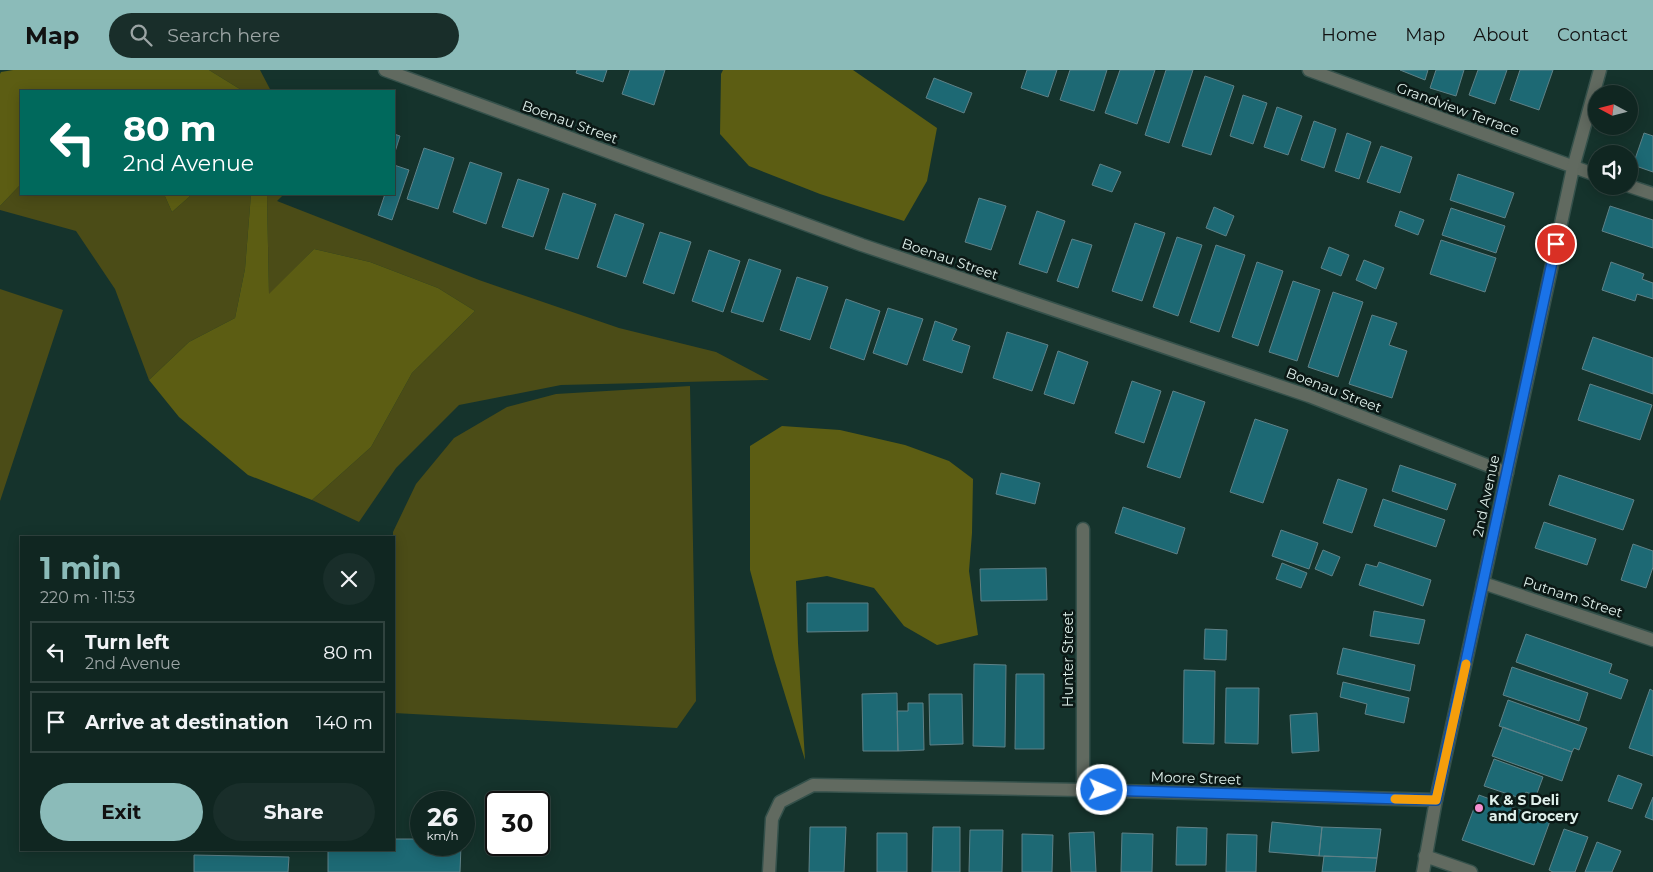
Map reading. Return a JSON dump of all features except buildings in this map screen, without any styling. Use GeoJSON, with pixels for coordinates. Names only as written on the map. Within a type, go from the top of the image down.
{"type":"FeatureCollection","features":[{"type":"Feature","properties":{"kind":"street","name":"Boenau Street"},"geometry":{"type":"LineString","coordinates":[[385,70],[862,245],[1309,396],[1507,473]]}},
{"type":"Feature","properties":{"kind":"street","name":"Grandview Terrace"},"geometry":{"type":"LineString","coordinates":[[1309,70],[1588,173]]}},
{"type":"Feature","properties":{"kind":"street","name":"2nd Avenue"},"geometry":{"type":"LineString","coordinates":[[1423,872],[1436,800],[1573,168],[1600,70]]}},
{"type":"Feature","properties":{"kind":"street"},"geometry":{"type":"LineString","coordinates":[[1638,189],[1653,194]]}},
{"type":"Feature","properties":{"kind":"street","name":"Hunter Street"},"geometry":{"type":"LineString","coordinates":[[1083,529],[1083,790]]}},
{"type":"Feature","properties":{"kind":"street","name":"Putnam Street"},"geometry":{"type":"LineString","coordinates":[[1483,583],[1653,640]]}},
{"type":"Feature","properties":{"kind":"street","name":"Moore Street"},"geometry":{"type":"LineString","coordinates":[[769,872],[772,819],[780,802],[813,785],[1083,790],[1436,800]]}},
{"type":"Feature","properties":{"kind":"street"},"geometry":{"type":"LineString","coordinates":[[1425,856],[1471,872]]}},
{"type":"Feature","properties":{"kind":"shaded area"},"geometry":{"type":"Polygon","coordinates":[[[13,70],[209,70],[241,90],[20,90],[20,185],[0,206],[1,72],[13,70]]]}},
{"type":"Feature","properties":{"kind":"shaded area"},"geometry":{"type":"Polygon","coordinates":[[[209,70],[260,70],[270,90],[241,90],[209,70]]]}},
{"type":"Feature","properties":{"kind":"shaded area"},"geometry":{"type":"Polygon","coordinates":[[[723,70],[853,70],[937,128],[927,181],[904,221],[820,194],[749,166],[720,134],[721,74],[723,70]]]}},
{"type":"Feature","properties":{"kind":"shaded area"},"geometry":{"type":"Polygon","coordinates":[[[20,185],[20,195],[164,195],[172,212],[190,195],[251,195],[245,269],[235,318],[189,342],[149,380],[115,289],[76,231],[0,210],[0,206],[20,185]]]}},
{"type":"Feature","properties":{"kind":"shaded area"},"geometry":{"type":"Polygon","coordinates":[[[164,195],[190,195],[189,197],[172,212],[164,195]]]}},
{"type":"Feature","properties":{"kind":"shaded area"},"geometry":{"type":"Polygon","coordinates":[[[251,195],[269,195],[267,197],[269,294],[314,249],[370,262],[438,288],[475,311],[412,373],[371,447],[312,500],[248,475],[179,417],[149,380],[189,342],[235,318],[245,269],[251,195]]]}},
{"type":"Feature","properties":{"kind":"shaded area"},"geometry":{"type":"Polygon","coordinates":[[[269,195],[283,195],[277,201],[479,280],[619,328],[716,352],[769,380],[561,385],[459,405],[396,468],[359,522],[312,500],[371,447],[412,373],[475,311],[438,288],[370,262],[314,249],[269,295],[267,197],[269,195]]]}},
{"type":"Feature","properties":{"kind":"shaded area"},"geometry":{"type":"Polygon","coordinates":[[[0,289],[63,310],[0,501],[0,289]]]}},
{"type":"Feature","properties":{"kind":"shaded area"},"geometry":{"type":"Polygon","coordinates":[[[690,386],[696,701],[677,728],[395,713],[395,536],[393,536],[393,532],[416,484],[454,438],[507,407],[556,394],[690,386]]]}},
{"type":"Feature","properties":{"kind":"shaded area"},"geometry":{"type":"Polygon","coordinates":[[[782,426],[840,430],[905,445],[949,461],[973,479],[969,571],[978,635],[937,645],[904,626],[874,588],[827,576],[796,581],[805,760],[774,659],[750,570],[750,446],[782,426]]]}},
{"type":"Feature","properties":{"kind":"slow traffic"},"geometry":{"type":"LineString","coordinates":[[1395,799],[1436,800],[1466,664]]}},
{"type":"Feature","properties":{"kind":"place","name":"K & S Deli and Grocery"},"geometry":{"type":"Point","coordinates":[1479,808]}},
{"type":"Feature","properties":{"kind":"route"},"geometry":{"type":"LineString","coordinates":[[1102,790],[1436,800],[1556,244]]}}]}
